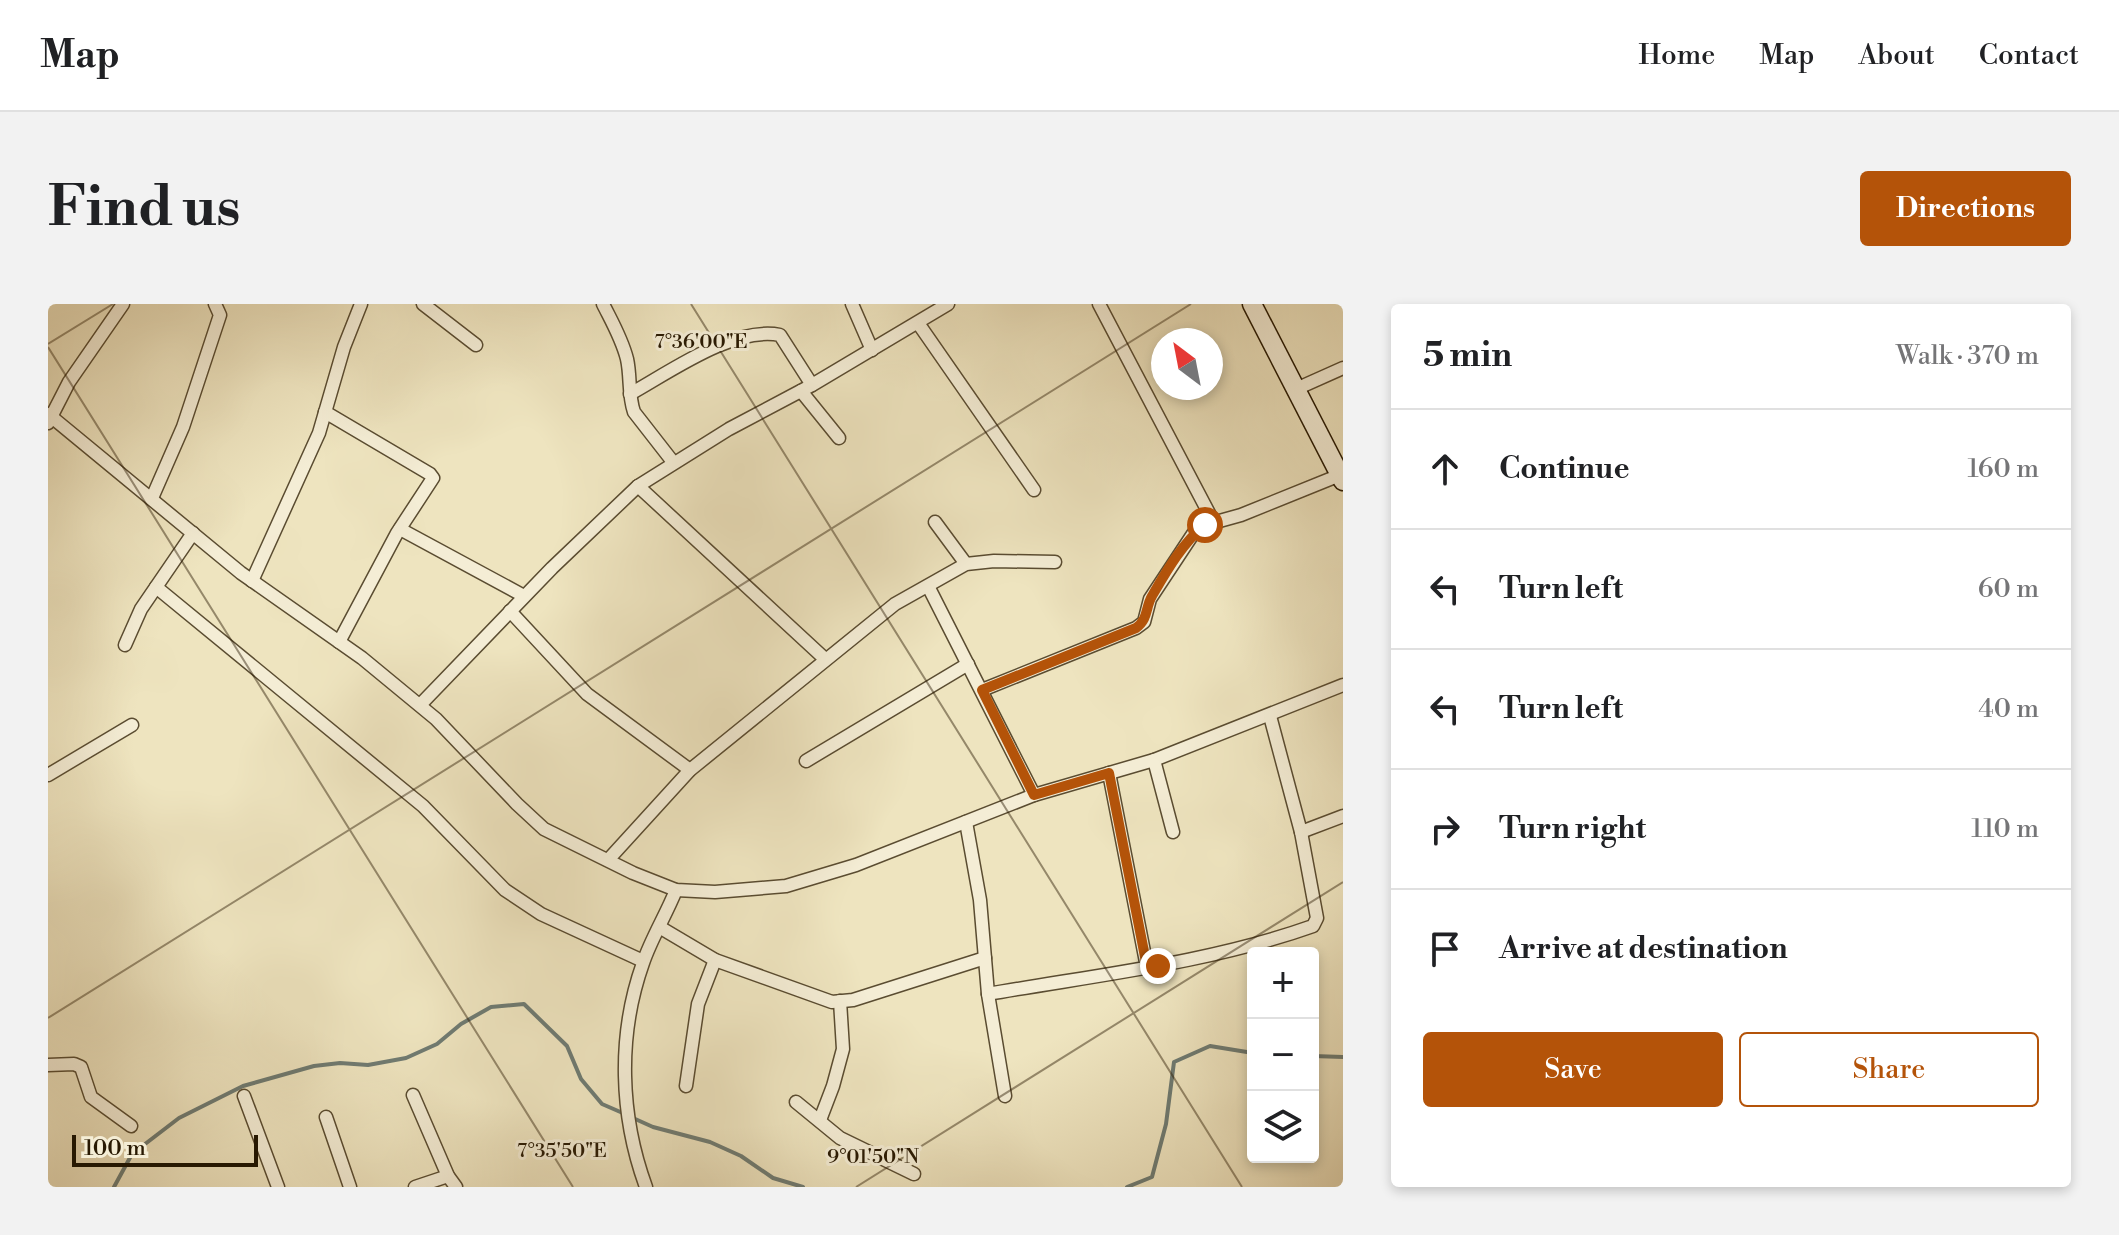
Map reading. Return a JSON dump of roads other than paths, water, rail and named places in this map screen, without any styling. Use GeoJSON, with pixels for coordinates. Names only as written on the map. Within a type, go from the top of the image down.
{"type":"FeatureCollection","features":[{"type":"Feature","properties":{"kind":"main road"},"geometry":{"type":"LineString","coordinates":[[1252,304],[1342,478]]}},
{"type":"Feature","properties":{"kind":"street"},"geometry":{"type":"LineString","coordinates":[[123,304],[69,382],[49,418],[252,581],[339,642],[420,705],[544,829],[676,890],[715,892],[786,886],[856,865],[1034,795],[1154,760],[1343,685]]}},
{"type":"Feature","properties":{"kind":"street"},"geometry":{"type":"LineString","coordinates":[[152,498],[183,427],[220,315],[215,304]]}},
{"type":"Feature","properties":{"kind":"street"},"geometry":{"type":"LineString","coordinates":[[252,581],[319,433],[360,304]]}},
{"type":"Feature","properties":{"kind":"street"},"geometry":{"type":"LineString","coordinates":[[423,304],[476,345]]}},
{"type":"Feature","properties":{"kind":"street"},"geometry":{"type":"LineString","coordinates":[[603,304],[628,361],[634,412],[673,462]]}},
{"type":"Feature","properties":{"kind":"street"},"geometry":{"type":"LineString","coordinates":[[852,304],[872,350]]}},
{"type":"Feature","properties":{"kind":"street"},"geometry":{"type":"LineString","coordinates":[[420,705],[524,596],[638,486],[673,462],[948,304]]}},
{"type":"Feature","properties":{"kind":"street"},"geometry":{"type":"LineString","coordinates":[[1099,304],[1212,519],[1218,522]]}},
{"type":"Feature","properties":{"kind":"street"},"geometry":{"type":"LineString","coordinates":[[918,323],[1034,490]]}},
{"type":"Feature","properties":{"kind":"street"},"geometry":{"type":"LineString","coordinates":[[630,394],[718,344],[769,333],[780,335],[806,388],[839,438]]}},
{"type":"Feature","properties":{"kind":"street"},"geometry":{"type":"LineString","coordinates":[[1296,389],[1343,368]]}},
{"type":"Feature","properties":{"kind":"street"},"geometry":{"type":"LineString","coordinates":[[325,412],[430,474],[432,481],[400,529],[339,642]]}},
{"type":"Feature","properties":{"kind":"street"},"geometry":{"type":"LineString","coordinates":[[982,690],[1136,628],[1144,622],[1150,599],[1193,534],[1205,525],[1342,478]]}},
{"type":"Feature","properties":{"kind":"street"},"geometry":{"type":"LineString","coordinates":[[638,486],[825,659]]}},
{"type":"Feature","properties":{"kind":"street"},"geometry":{"type":"LineString","coordinates":[[935,522],[966,564]]}},
{"type":"Feature","properties":{"kind":"street"},"geometry":{"type":"LineString","coordinates":[[400,529],[524,596]]}},
{"type":"Feature","properties":{"kind":"street"},"geometry":{"type":"LineString","coordinates":[[125,645],[141,609],[193,533]]}},
{"type":"Feature","properties":{"kind":"street"},"geometry":{"type":"LineString","coordinates":[[608,860],[690,770],[895,604],[966,564],[1055,562]]}},
{"type":"Feature","properties":{"kind":"street"},"geometry":{"type":"LineString","coordinates":[[928,586],[1034,795]]}},
{"type":"Feature","properties":{"kind":"street"},"geometry":{"type":"LineString","coordinates":[[156,587],[423,806],[505,890],[541,914],[643,961]]}},
{"type":"Feature","properties":{"kind":"street"},"geometry":{"type":"LineString","coordinates":[[510,611],[587,694],[690,770]]}},
{"type":"Feature","properties":{"kind":"street"},"geometry":{"type":"LineString","coordinates":[[806,761],[968,664]]}},
{"type":"Feature","properties":{"kind":"street"},"geometry":{"type":"LineString","coordinates":[[988,994],[1158,966],[1313,926],[1317,918],[1301,832],[1270,716]]}},
{"type":"Feature","properties":{"kind":"street"},"geometry":{"type":"LineString","coordinates":[[48,775],[132,725]]}},
{"type":"Feature","properties":{"kind":"street"},"geometry":{"type":"LineString","coordinates":[[1154,760],[1173,832]]}},
{"type":"Feature","properties":{"kind":"street"},"geometry":{"type":"LineString","coordinates":[[1109,773],[1147,967]]}},
{"type":"Feature","properties":{"kind":"street"},"geometry":{"type":"LineString","coordinates":[[1301,832],[1343,816]]}},
{"type":"Feature","properties":{"kind":"street"},"geometry":{"type":"LineString","coordinates":[[966,822],[980,900],[988,994],[1005,1096]]}},
{"type":"Feature","properties":{"kind":"street"},"geometry":{"type":"LineString","coordinates":[[644,1186],[631,1142],[624,1042],[643,961],[661,928],[676,890]]}},
{"type":"Feature","properties":{"kind":"street"},"geometry":{"type":"LineString","coordinates":[[661,928],[715,960],[832,1002],[853,1000],[985,958]]}},
{"type":"Feature","properties":{"kind":"street"},"geometry":{"type":"LineString","coordinates":[[686,1086],[698,1004],[715,960]]}},
{"type":"Feature","properties":{"kind":"street"},"geometry":{"type":"LineString","coordinates":[[820,1120],[843,1049],[840,1001]]}},
{"type":"Feature","properties":{"kind":"street"},"geometry":{"type":"LineString","coordinates":[[48,1065],[74,1064],[81,1067],[91,1097],[131,1126]]}},
{"type":"Feature","properties":{"kind":"street"},"geometry":{"type":"LineString","coordinates":[[413,1095],[452,1181],[415,1187]]}},
{"type":"Feature","properties":{"kind":"street"},"geometry":{"type":"LineString","coordinates":[[244,1096],[278,1187]]}},
{"type":"Feature","properties":{"kind":"street"},"geometry":{"type":"LineString","coordinates":[[796,1102],[840,1138],[914,1174]]}},
{"type":"Feature","properties":{"kind":"street"},"geometry":{"type":"LineString","coordinates":[[326,1117],[350,1187]]}},
{"type":"Feature","properties":{"kind":"waterway"},"geometry":{"type":"LineString","coordinates":[[114,1187],[132,1154],[179,1118],[243,1086],[314,1066],[340,1063],[368,1065],[406,1058],[437,1044],[461,1024],[491,1007],[524,1004],[567,1046],[581,1079],[602,1104],[625,1114]]}},
{"type":"Feature","properties":{"kind":"waterway"},"geometry":{"type":"LineString","coordinates":[[1127,1187],[1152,1177],[1166,1124],[1174,1062],[1210,1046],[1247,1052]]}},
{"type":"Feature","properties":{"kind":"waterway"},"geometry":{"type":"LineString","coordinates":[[1319,1056],[1343,1057]]}},
{"type":"Feature","properties":{"kind":"waterway"},"geometry":{"type":"LineString","coordinates":[[633,1118],[653,1127],[710,1142],[741,1156],[773,1178],[803,1187]]}}]}
